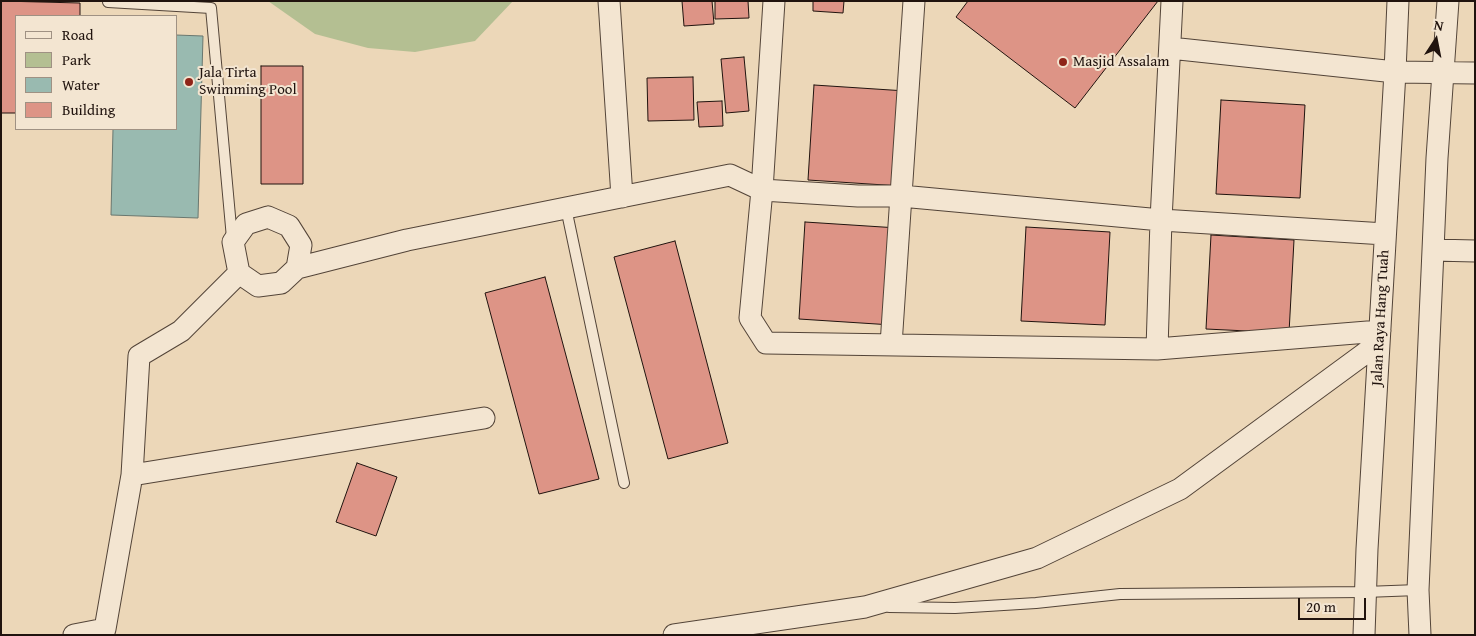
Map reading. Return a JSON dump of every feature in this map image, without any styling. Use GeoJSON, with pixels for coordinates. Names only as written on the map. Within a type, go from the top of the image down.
{"type":"FeatureCollection","features":[{"type":"Feature","properties":{"kind":"street"},"geometry":{"type":"LineString","coordinates":[[609,1],[622,197]]}},
{"type":"Feature","properties":{"kind":"street"},"geometry":{"type":"LineString","coordinates":[[774,1],[762,190],[750,318],[766,343],[1157,349],[1380,337]]}},
{"type":"Feature","properties":{"kind":"street"},"geometry":{"type":"LineString","coordinates":[[891,345],[914,1]]}},
{"type":"Feature","properties":{"kind":"street"},"geometry":{"type":"LineString","coordinates":[[1157,349],[1161,220],[1172,1]]}},
{"type":"Feature","properties":{"kind":"street"},"geometry":{"type":"LineString","coordinates":[[1397,1],[1413,1]]}},
{"type":"Feature","properties":{"kind":"street","name":"Jalan Raya Hang Tuah"},"geometry":{"type":"LineString","coordinates":[[1364,635],[1395,72],[1397,1]]}},
{"type":"Feature","properties":{"kind":"street"},"geometry":{"type":"LineString","coordinates":[[1420,635],[1418,590],[1432,250],[1448,1]]}},
{"type":"Feature","properties":{"kind":"street"},"geometry":{"type":"LineString","coordinates":[[1170,48],[1395,72],[1475,74]]}},
{"type":"Feature","properties":{"kind":"street"},"geometry":{"type":"LineString","coordinates":[[297,268],[301,245],[289,226],[268,217],[246,224],[233,242],[239,273],[258,286],[280,284],[297,268],[407,240],[730,175],[762,190],[858,196],[901,196],[1161,220],[1386,234]]}},
{"type":"Feature","properties":{"kind":"street"},"geometry":{"type":"LineString","coordinates":[[1432,250],[1475,251]]}},
{"type":"Feature","properties":{"kind":"street"},"geometry":{"type":"LineString","coordinates":[[74,635],[105,629],[132,475],[139,356],[182,331],[239,273]]}},
{"type":"Feature","properties":{"kind":"street"},"geometry":{"type":"LineString","coordinates":[[674,635],[865,607],[1037,558],[1180,489],[1380,337]]}},
{"type":"Feature","properties":{"kind":"street"},"geometry":{"type":"LineString","coordinates":[[132,475],[484,418]]}},
{"type":"Feature","properties":{"kind":"lane"},"geometry":{"type":"LineString","coordinates":[[108,2],[211,8],[233,242]]}},
{"type":"Feature","properties":{"kind":"lane"},"geometry":{"type":"LineString","coordinates":[[566,208],[624,483]]}},
{"type":"Feature","properties":{"kind":"lane"},"geometry":{"type":"LineString","coordinates":[[865,607],[955,608],[1036,603],[1120,594],[1418,590]]}},
{"type":"Feature","properties":{"kind":"green space"},"geometry":{"type":"Polygon","coordinates":[[[268,1],[513,1],[475,41],[415,52],[368,48],[315,34],[268,1]]]}},
{"type":"Feature","properties":{"kind":"water","name":"Jala Tirta Swimming Pool"},"geometry":{"type":"Polygon","coordinates":[[[178,35],[203,36],[198,218],[111,215],[113,130],[178,130],[178,35]]]}},
{"type":"Feature","properties":{"kind":"building"},"geometry":{"type":"Polygon","coordinates":[[[1,1],[80,3],[80,15],[15,15],[15,113],[1,113],[1,1]]]}},
{"type":"Feature","properties":{"kind":"building"},"geometry":{"type":"Polygon","coordinates":[[[682,1],[712,1],[714,24],[684,26],[682,1]]]}},
{"type":"Feature","properties":{"kind":"building"},"geometry":{"type":"Polygon","coordinates":[[[715,1],[748,1],[749,18],[715,19],[715,1]]]}},
{"type":"Feature","properties":{"kind":"building"},"geometry":{"type":"Polygon","coordinates":[[[813,1],[844,1],[843,13],[813,11],[813,1]]]}},
{"type":"Feature","properties":{"kind":"building","name":"Masjid Assalam"},"geometry":{"type":"Polygon","coordinates":[[[968,1],[1158,1],[1075,108],[956,17],[968,1]]]}},
{"type":"Feature","properties":{"kind":"building"},"geometry":{"type":"Polygon","coordinates":[[[744,57],[749,111],[726,113],[721,59],[744,57]]]}},
{"type":"Feature","properties":{"kind":"building"},"geometry":{"type":"Polygon","coordinates":[[[261,66],[303,66],[303,184],[261,184],[261,66]]]}},
{"type":"Feature","properties":{"kind":"building"},"geometry":{"type":"Polygon","coordinates":[[[693,77],[694,120],[648,121],[647,78],[693,77]]]}},
{"type":"Feature","properties":{"kind":"building"},"geometry":{"type":"Polygon","coordinates":[[[814,85],[906,91],[900,186],[808,180],[814,85]]]}},
{"type":"Feature","properties":{"kind":"building"},"geometry":{"type":"Polygon","coordinates":[[[1221,100],[1305,105],[1300,198],[1216,194],[1221,100]]]}},
{"type":"Feature","properties":{"kind":"building"},"geometry":{"type":"Polygon","coordinates":[[[722,101],[723,126],[699,127],[697,102],[722,101]]]}},
{"type":"Feature","properties":{"kind":"building"},"geometry":{"type":"Polygon","coordinates":[[[805,222],[898,228],[892,325],[799,319],[805,222]]]}},
{"type":"Feature","properties":{"kind":"building"},"geometry":{"type":"Polygon","coordinates":[[[1026,227],[1110,232],[1105,325],[1021,321],[1026,227]]]}},
{"type":"Feature","properties":{"kind":"building"},"geometry":{"type":"Polygon","coordinates":[[[1211,235],[1294,240],[1289,333],[1206,329],[1211,235]]]}},
{"type":"Feature","properties":{"kind":"building"},"geometry":{"type":"Polygon","coordinates":[[[675,241],[728,443],[668,459],[614,257],[675,241]]]}},
{"type":"Feature","properties":{"kind":"building"},"geometry":{"type":"Polygon","coordinates":[[[545,277],[599,479],[539,494],[485,293],[545,277]]]}},
{"type":"Feature","properties":{"kind":"building"},"geometry":{"type":"Polygon","coordinates":[[[357,463],[397,477],[376,536],[336,522],[357,463]]]}},
{"type":"Feature","properties":{"kind":"place","name":"Masjid Assalam"},"geometry":{"type":"Point","coordinates":[1063,62]}},
{"type":"Feature","properties":{"kind":"place","name":"Jala Tirta Swimming Pool"},"geometry":{"type":"Point","coordinates":[189,82]}}]}
